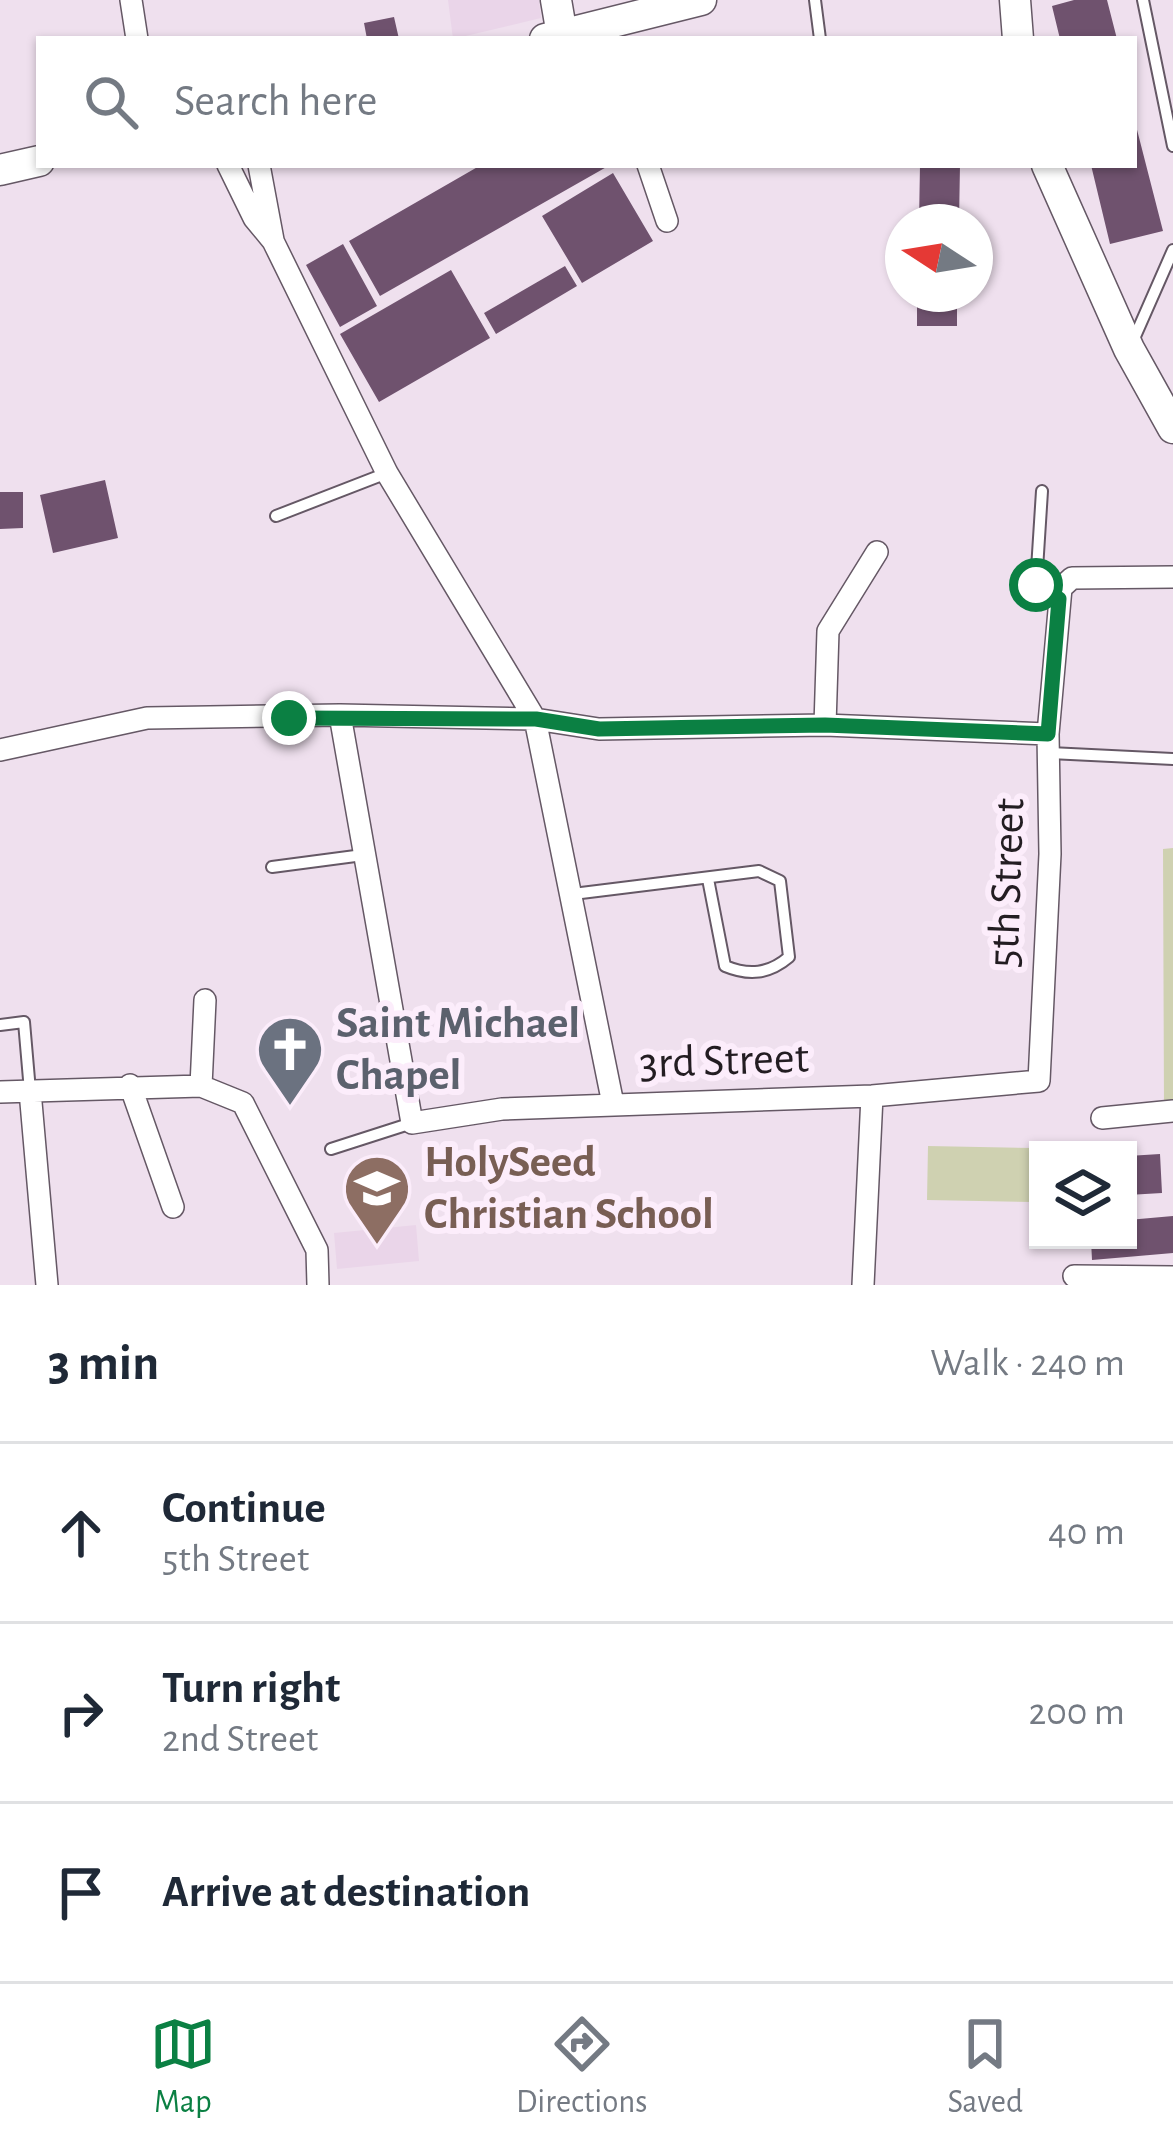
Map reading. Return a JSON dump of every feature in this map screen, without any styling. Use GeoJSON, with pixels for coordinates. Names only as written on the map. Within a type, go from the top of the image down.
{"type":"FeatureCollection","features":[{"type":"Feature","properties":{"kind":"street"},"geometry":{"type":"LineString","coordinates":[[131,0],[137,36]]}},
{"type":"Feature","properties":{"kind":"street"},"geometry":{"type":"LineString","coordinates":[[556,0],[557,36]]}},
{"type":"Feature","properties":{"kind":"street"},"geometry":{"type":"LineString","coordinates":[[601,33],[701,0]]}},
{"type":"Feature","properties":{"kind":"street"},"geometry":{"type":"LineString","coordinates":[[1015,0],[1018,36]]}},
{"type":"Feature","properties":{"kind":"street"},"geometry":{"type":"LineString","coordinates":[[0,170],[36,161]]}},
{"type":"Feature","properties":{"kind":"street"},"geometry":{"type":"LineString","coordinates":[[229,168],[254,218],[273,241],[387,473],[536,719],[614,1104]]}},
{"type":"Feature","properties":{"kind":"street"},"geometry":{"type":"LineString","coordinates":[[260,168],[273,241]]}},
{"type":"Feature","properties":{"kind":"street"},"geometry":{"type":"LineString","coordinates":[[649,168],[667,221]]}},
{"type":"Feature","properties":{"kind":"street"},"geometry":{"type":"LineString","coordinates":[[1048,168],[1129,350],[1173,428]]}},
{"type":"Feature","properties":{"kind":"street"},"geometry":{"type":"LineString","coordinates":[[825,725],[828,631],[877,552]]}},
{"type":"Feature","properties":{"kind":"street"},"geometry":{"type":"LineString","coordinates":[[1059,599],[1072,578],[1173,577]]}},
{"type":"Feature","properties":{"kind":"street","name":"5th Street"},"geometry":{"type":"LineString","coordinates":[[1039,1081],[1049,743],[1059,599]]}},
{"type":"Feature","properties":{"kind":"street"},"geometry":{"type":"LineString","coordinates":[[340,715],[412,1123]]}},
{"type":"Feature","properties":{"kind":"street"},"geometry":{"type":"LineString","coordinates":[[0,751],[54,734],[147,718],[340,715],[536,719],[599,729],[825,725],[1049,743]]}},
{"type":"Feature","properties":{"kind":"street"},"geometry":{"type":"LineString","coordinates":[[201,1086],[205,1000]]}},
{"type":"Feature","properties":{"kind":"street","name":"3rd Street"},"geometry":{"type":"LineString","coordinates":[[412,1123],[502,1109],[872,1096],[1039,1081]]}},
{"type":"Feature","properties":{"kind":"street"},"geometry":{"type":"LineString","coordinates":[[130,1085],[172,1207]]}},
{"type":"Feature","properties":{"kind":"street"},"geometry":{"type":"LineString","coordinates":[[0,1092],[201,1086],[243,1103],[317,1250],[318,1285]]}},
{"type":"Feature","properties":{"kind":"street"},"geometry":{"type":"LineString","coordinates":[[30,1091],[46,1285]]}},
{"type":"Feature","properties":{"kind":"street"},"geometry":{"type":"LineString","coordinates":[[863,1285],[872,1096]]}},
{"type":"Feature","properties":{"kind":"street"},"geometry":{"type":"LineString","coordinates":[[1102,1118],[1173,1111]]}},
{"type":"Feature","properties":{"kind":"street"},"geometry":{"type":"LineString","coordinates":[[1074,1276],[1173,1277]]}},
{"type":"Feature","properties":{"kind":"lane"},"geometry":{"type":"LineString","coordinates":[[815,0],[820,36]]}},
{"type":"Feature","properties":{"kind":"lane"},"geometry":{"type":"LineString","coordinates":[[1143,0],[1173,146]]}},
{"type":"Feature","properties":{"kind":"lane"},"geometry":{"type":"LineString","coordinates":[[1129,350],[1173,250]]}},
{"type":"Feature","properties":{"kind":"lane"},"geometry":{"type":"LineString","coordinates":[[276,516],[387,473]]}},
{"type":"Feature","properties":{"kind":"lane"},"geometry":{"type":"LineString","coordinates":[[1042,491],[1036,585],[1059,599]]}},
{"type":"Feature","properties":{"kind":"lane"},"geometry":{"type":"LineString","coordinates":[[1049,743],[1173,759]]}},
{"type":"Feature","properties":{"kind":"lane"},"geometry":{"type":"LineString","coordinates":[[272,867],[363,855]]}},
{"type":"Feature","properties":{"kind":"lane"},"geometry":{"type":"LineString","coordinates":[[573,894],[760,871],[779,881],[789,957],[773,970],[742,973],[725,966],[708,879]]}},
{"type":"Feature","properties":{"kind":"lane"},"geometry":{"type":"LineString","coordinates":[[0,1025],[24,1022],[30,1091]]}},
{"type":"Feature","properties":{"kind":"lane"},"geometry":{"type":"LineString","coordinates":[[331,1149],[412,1123]]}},
{"type":"Feature","properties":{"kind":"shaded area"},"geometry":{"type":"Polygon","coordinates":[[[448,0],[539,0],[541,18],[453,36],[448,0]]]}},
{"type":"Feature","properties":{"kind":"shaded area","name":"HolySeed Christian School"},"geometry":{"type":"Polygon","coordinates":[[[416,1225],[419,1261],[337,1269],[334,1233],[416,1225]]]}},
{"type":"Feature","properties":{"kind":"green space"},"geometry":{"type":"Polygon","coordinates":[[[1173,848],[1173,1107],[1164,1109],[1163,849],[1173,848]]]}},
{"type":"Feature","properties":{"kind":"green space"},"geometry":{"type":"Polygon","coordinates":[[[928,1146],[1029,1148],[1029,1202],[927,1200],[928,1146]]]}},
{"type":"Feature","properties":{"kind":"building"},"geometry":{"type":"Polygon","coordinates":[[[1107,0],[1116,36],[1059,36],[1052,6],[1107,0]]]}},
{"type":"Feature","properties":{"kind":"building"},"geometry":{"type":"Polygon","coordinates":[[[394,17],[398,36],[366,36],[364,23],[394,17]]]}},
{"type":"Feature","properties":{"kind":"building"},"geometry":{"type":"Polygon","coordinates":[[[1137,130],[1163,231],[1110,244],[1092,168],[1137,168],[1137,130]]]}},
{"type":"Feature","properties":{"kind":"building"},"geometry":{"type":"Polygon","coordinates":[[[476,168],[605,168],[380,296],[349,241],[476,168]]]}},
{"type":"Feature","properties":{"kind":"building"},"geometry":{"type":"Polygon","coordinates":[[[920,168],[960,168],[959,204],[919,204],[920,168]]]}},
{"type":"Feature","properties":{"kind":"building"},"geometry":{"type":"Polygon","coordinates":[[[613,173],[653,241],[582,283],[542,216],[613,173]]]}},
{"type":"Feature","properties":{"kind":"building"},"geometry":{"type":"Polygon","coordinates":[[[343,244],[377,306],[340,327],[306,265],[343,244]]]}},
{"type":"Feature","properties":{"kind":"building"},"geometry":{"type":"Polygon","coordinates":[[[565,266],[577,286],[496,334],[484,313],[565,266]]]}},
{"type":"Feature","properties":{"kind":"building"},"geometry":{"type":"Polygon","coordinates":[[[451,270],[490,338],[379,402],[340,334],[451,270]]]}},
{"type":"Feature","properties":{"kind":"building"},"geometry":{"type":"Polygon","coordinates":[[[917,312],[957,312],[957,326],[917,326],[917,312]]]}},
{"type":"Feature","properties":{"kind":"building"},"geometry":{"type":"Polygon","coordinates":[[[105,480],[118,538],[53,553],[40,495],[105,480]]]}},
{"type":"Feature","properties":{"kind":"building"},"geometry":{"type":"Polygon","coordinates":[[[0,492],[23,492],[23,528],[0,529],[0,492]]]}},
{"type":"Feature","properties":{"kind":"building"},"geometry":{"type":"Polygon","coordinates":[[[1160,1154],[1162,1193],[1137,1194],[1137,1155],[1160,1154]]]}},
{"type":"Feature","properties":{"kind":"building"},"geometry":{"type":"Polygon","coordinates":[[[1173,1216],[1173,1253],[1092,1260],[1091,1249],[1137,1249],[1137,1219],[1173,1216]]]}},
{"type":"Feature","properties":{"kind":"place","name":"Saint Michael Chapel"},"geometry":{"type":"Point","coordinates":[290,1108]}},
{"type":"Feature","properties":{"kind":"place","name":"HolySeed Christian School"},"geometry":{"type":"Point","coordinates":[377,1247]}},
{"type":"Feature","properties":{"kind":"route"},"geometry":{"type":"LineString","coordinates":[[289,718],[536,719],[599,729],[825,725],[1048,734],[1059,599],[1036,585]]}}]}
